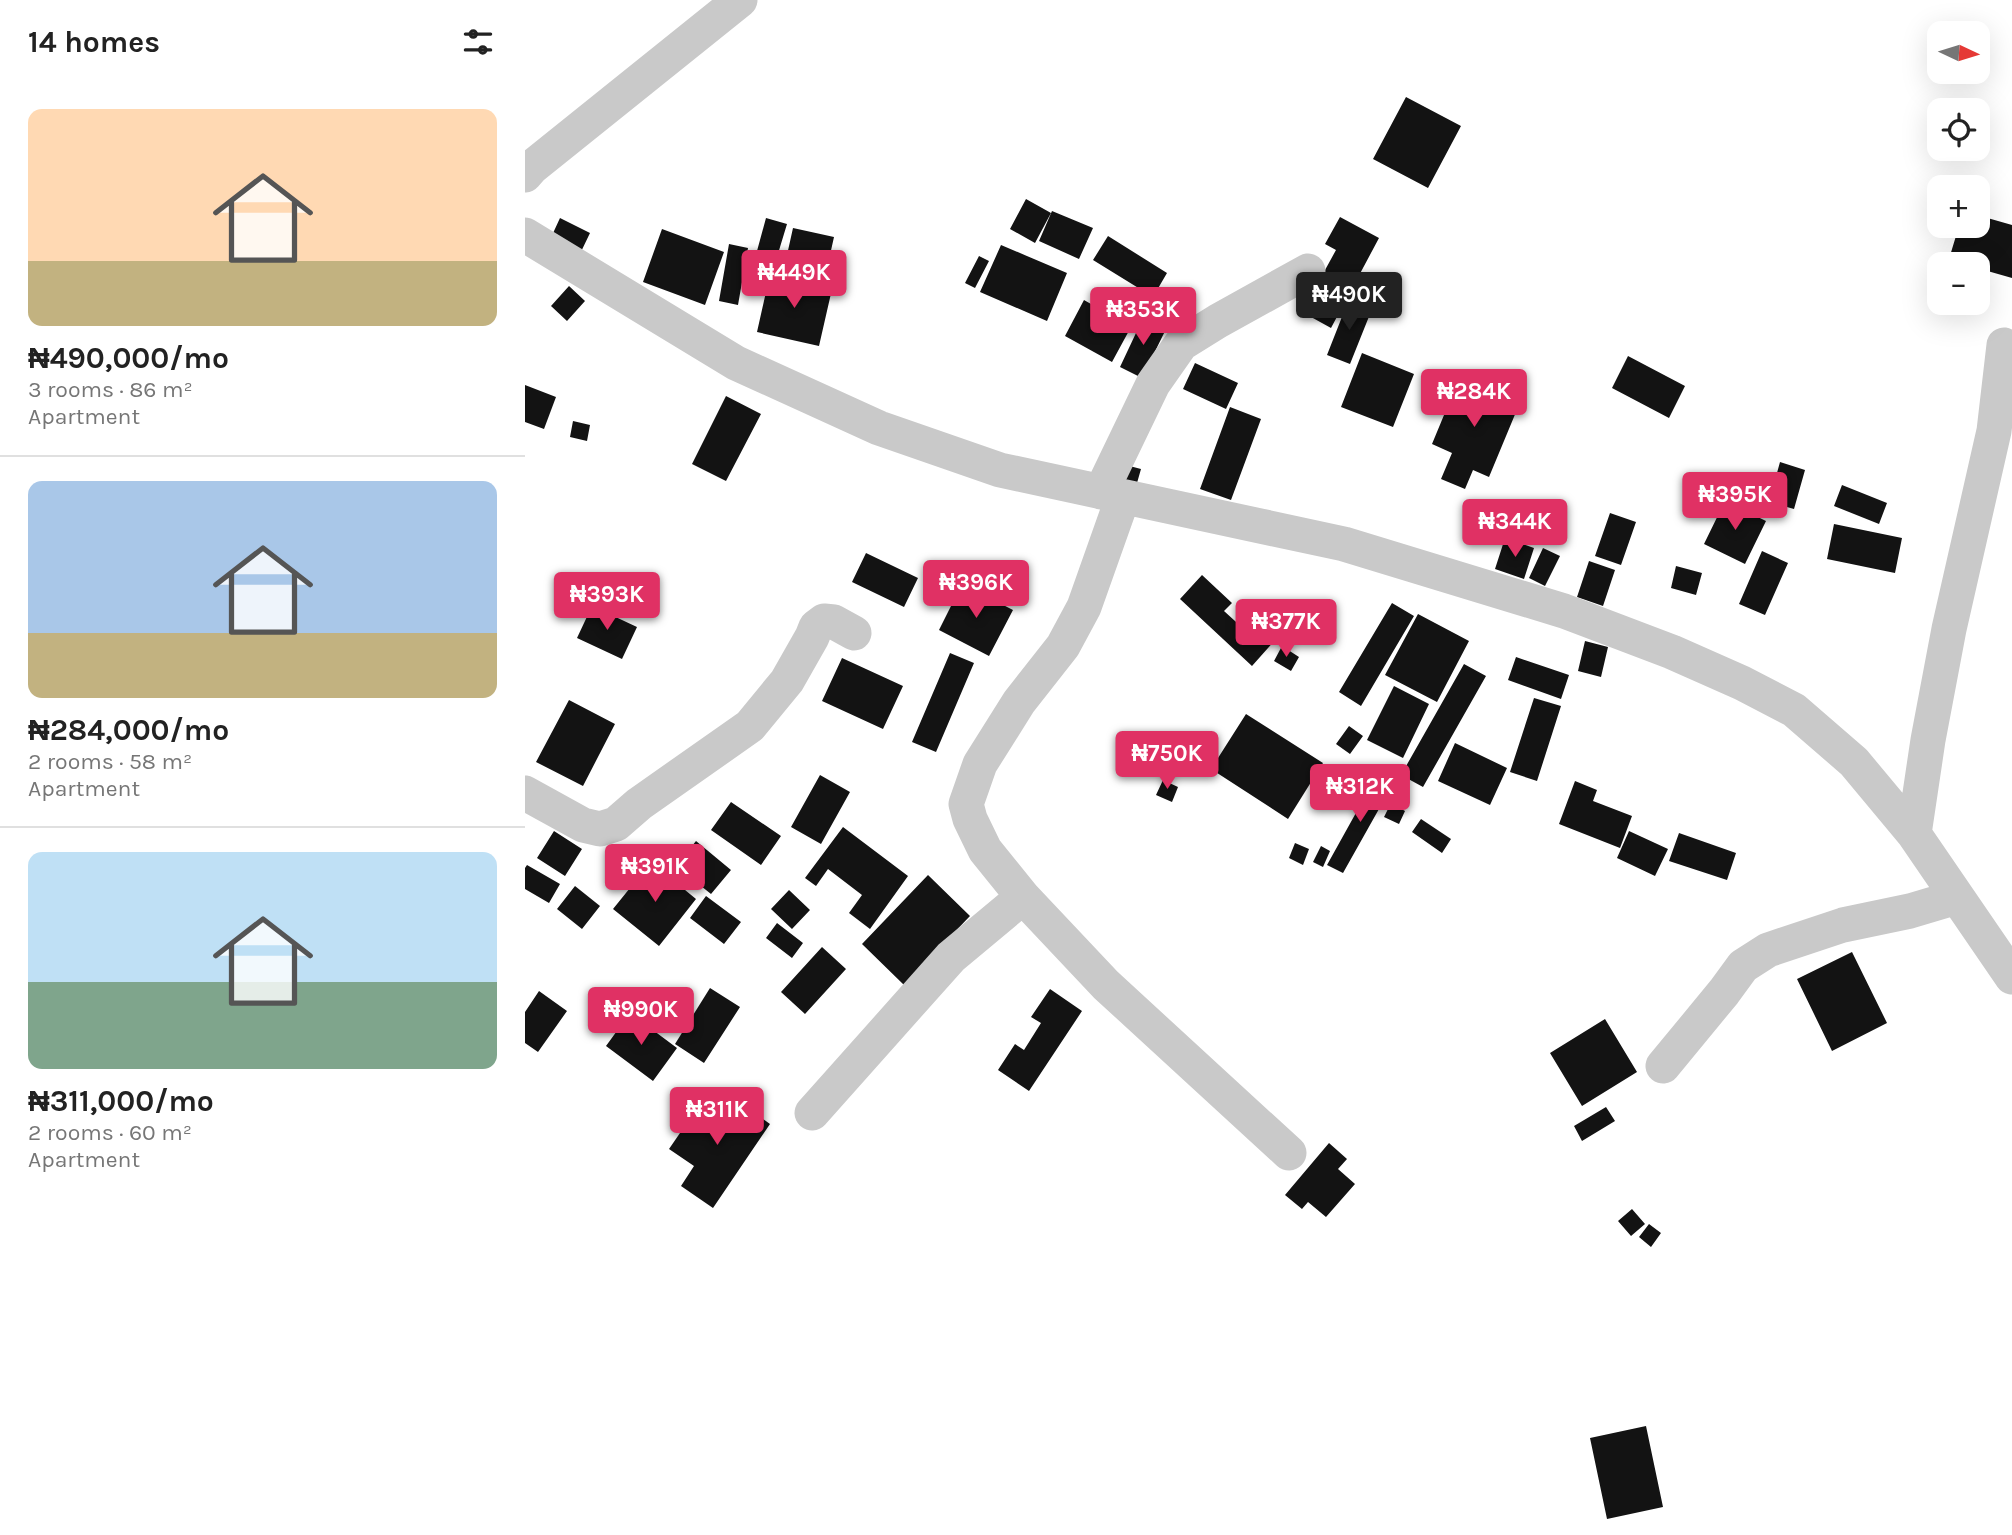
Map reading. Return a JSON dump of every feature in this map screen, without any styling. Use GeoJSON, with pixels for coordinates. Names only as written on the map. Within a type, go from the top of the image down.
{"type":"FeatureCollection","features":[{"type":"Feature","properties":{"kind":"street"},"geometry":{"type":"LineString","coordinates":[[525,175],[729,3]]}},
{"type":"Feature","properties":{"kind":"street"},"geometry":{"type":"LineString","coordinates":[[525,235],[736,363],[879,428],[1000,470],[1344,544],[1564,611],[1672,652],[1742,683],[1794,710],[1854,762],[1914,834],[2012,977]]}},
{"type":"Feature","properties":{"kind":"street"},"geometry":{"type":"LineString","coordinates":[[1289,1153],[1106,985],[1023,897],[985,850],[966,804],[980,764],[1019,702],[1063,646],[1084,607],[1112,494],[1153,384],[1181,344],[1308,271]]}},
{"type":"Feature","properties":{"kind":"street"},"geometry":{"type":"LineString","coordinates":[[1914,834],[1949,629],[1994,431],[2004,345]]}},
{"type":"Feature","properties":{"kind":"street"},"geometry":{"type":"LineString","coordinates":[[525,793],[583,825],[600,829],[616,824],[639,804],[750,726],[787,681],[815,627],[824,621],[834,622],[854,633]]}},
{"type":"Feature","properties":{"kind":"street"},"geometry":{"type":"LineString","coordinates":[[812,1113],[951,957],[1023,897]]}},
{"type":"Feature","properties":{"kind":"street"},"geometry":{"type":"LineString","coordinates":[[1663,1066],[1743,966],[1768,950],[1843,925],[1910,911],[1957,897]]}},
{"type":"Feature","properties":{"kind":"building"},"geometry":{"type":"Polygon","coordinates":[[[1406,97],[1461,126],[1428,188],[1373,159],[1406,97]]]}},
{"type":"Feature","properties":{"kind":"building"},"geometry":{"type":"Polygon","coordinates":[[[1026,199],[1051,213],[1035,243],[1010,229],[1026,199]]]}},
{"type":"Feature","properties":{"kind":"building"},"geometry":{"type":"Polygon","coordinates":[[[1052,211],[1093,228],[1079,259],[1039,241],[1052,211]]]}},
{"type":"Feature","properties":{"kind":"building"},"geometry":{"type":"Polygon","coordinates":[[[1340,217],[1379,238],[1331,328],[1302,312],[1336,250],[1325,244],[1340,217]]]}},
{"type":"Feature","properties":{"kind":"building"},"geometry":{"type":"Polygon","coordinates":[[[560,218],[590,233],[578,258],[548,244],[560,218]]]}},
{"type":"Feature","properties":{"kind":"building"},"geometry":{"type":"Polygon","coordinates":[[[766,218],[787,224],[777,257],[757,251],[766,218]]]}},
{"type":"Feature","properties":{"kind":"building"},"geometry":{"type":"Polygon","coordinates":[[[1990,219],[2012,225],[2012,278],[1990,272],[1990,252],[1951,252],[1955,238],[1990,238],[1990,219]]]}},
{"type":"Feature","properties":{"kind":"building"},"geometry":{"type":"Polygon","coordinates":[[[793,228],[834,237],[828,264],[787,255],[793,228]]]}},
{"type":"Feature","properties":{"kind":"building"},"geometry":{"type":"Polygon","coordinates":[[[662,229],[724,252],[705,305],[643,282],[662,229]]]}},
{"type":"Feature","properties":{"kind":"building"},"geometry":{"type":"Polygon","coordinates":[[[1108,236],[1167,273],[1153,297],[1093,260],[1108,236]]]}},
{"type":"Feature","properties":{"kind":"building"},"geometry":{"type":"Polygon","coordinates":[[[729,244],[748,248],[738,305],[719,301],[729,244]]]}},
{"type":"Feature","properties":{"kind":"building"},"geometry":{"type":"Polygon","coordinates":[[[1001,245],[1067,273],[1047,321],[980,292],[1001,245]]]}},
{"type":"Feature","properties":{"kind":"building"},"geometry":{"type":"Polygon","coordinates":[[[979,256],[989,261],[975,288],[965,283],[979,256]]]}},
{"type":"Feature","properties":{"kind":"building"},"geometry":{"type":"Polygon","coordinates":[[[770,274],[832,289],[819,346],[757,332],[770,274]]]}},
{"type":"Feature","properties":{"kind":"building"},"geometry":{"type":"Polygon","coordinates":[[[569,286],[585,301],[567,321],[551,306],[569,286]]]}},
{"type":"Feature","properties":{"kind":"building"},"geometry":{"type":"Polygon","coordinates":[[[1349,299],[1372,309],[1350,364],[1327,355],[1349,299]]]}},
{"type":"Feature","properties":{"kind":"building"},"geometry":{"type":"Polygon","coordinates":[[[1084,300],[1131,327],[1112,362],[1065,336],[1084,300]]]}},
{"type":"Feature","properties":{"kind":"building"},"geometry":{"type":"Polygon","coordinates":[[[1144,316],[1167,327],[1142,378],[1120,367],[1144,316]]]}},
{"type":"Feature","properties":{"kind":"building"},"geometry":{"type":"Polygon","coordinates":[[[1362,353],[1414,374],[1393,427],[1341,407],[1362,353]]]}},
{"type":"Feature","properties":{"kind":"building"},"geometry":{"type":"Polygon","coordinates":[[[1628,356],[1685,386],[1669,418],[1612,388],[1628,356]]]}},
{"type":"Feature","properties":{"kind":"building"},"geometry":{"type":"Polygon","coordinates":[[[1195,363],[1238,383],[1226,409],[1183,389],[1195,363]]]}},
{"type":"Feature","properties":{"kind":"building"},"geometry":{"type":"Polygon","coordinates":[[[1461,374],[1521,400],[1489,477],[1473,470],[1465,489],[1441,479],[1452,453],[1432,444],[1461,374]]]}},
{"type":"Feature","properties":{"kind":"building"},"geometry":{"type":"Polygon","coordinates":[[[525,385],[556,397],[544,429],[525,422],[525,385]]]}},
{"type":"Feature","properties":{"kind":"building"},"geometry":{"type":"Polygon","coordinates":[[[726,396],[761,414],[726,481],[692,464],[726,396]]]}},
{"type":"Feature","properties":{"kind":"building"},"geometry":{"type":"Polygon","coordinates":[[[1230,407],[1261,419],[1231,500],[1200,489],[1230,407]]]}},
{"type":"Feature","properties":{"kind":"building"},"geometry":{"type":"Polygon","coordinates":[[[573,421],[590,425],[587,441],[570,437],[573,421]]]}},
{"type":"Feature","properties":{"kind":"building"},"geometry":{"type":"Polygon","coordinates":[[[1780,462],[1805,470],[1794,509],[1769,502],[1780,462]]]}},
{"type":"Feature","properties":{"kind":"building"},"geometry":{"type":"Polygon","coordinates":[[[1118,463],[1141,469],[1135,490],[1113,485],[1118,463]]]}},
{"type":"Feature","properties":{"kind":"building"},"geometry":{"type":"Polygon","coordinates":[[[1842,485],[1887,503],[1879,524],[1834,506],[1842,485]]]}},
{"type":"Feature","properties":{"kind":"building"},"geometry":{"type":"Polygon","coordinates":[[[1725,501],[1766,521],[1745,564],[1704,544],[1725,501]]]}},
{"type":"Feature","properties":{"kind":"building"},"geometry":{"type":"Polygon","coordinates":[[[1610,513],[1636,522],[1621,565],[1595,556],[1610,513]]]}},
{"type":"Feature","properties":{"kind":"building"},"geometry":{"type":"Polygon","coordinates":[[[1834,524],[1902,538],[1895,573],[1827,559],[1834,524]]]}},
{"type":"Feature","properties":{"kind":"building"},"geometry":{"type":"Polygon","coordinates":[[[1505,538],[1534,548],[1524,579],[1495,569],[1505,538]]]}},
{"type":"Feature","properties":{"kind":"building"},"geometry":{"type":"Polygon","coordinates":[[[1543,548],[1560,556],[1545,586],[1529,578],[1543,548]]]}},
{"type":"Feature","properties":{"kind":"building"},"geometry":{"type":"Polygon","coordinates":[[[1762,551],[1788,563],[1765,615],[1739,604],[1762,551]]]}},
{"type":"Feature","properties":{"kind":"building"},"geometry":{"type":"Polygon","coordinates":[[[866,553],[918,578],[904,607],[852,582],[866,553]]]}},
{"type":"Feature","properties":{"kind":"building"},"geometry":{"type":"Polygon","coordinates":[[[1589,561],[1615,570],[1603,606],[1577,597],[1589,561]]]}},
{"type":"Feature","properties":{"kind":"building"},"geometry":{"type":"Polygon","coordinates":[[[1676,566],[1702,573],[1696,595],[1671,588],[1676,566]]]}},
{"type":"Feature","properties":{"kind":"building"},"geometry":{"type":"Polygon","coordinates":[[[1202,575],[1232,603],[1224,611],[1246,631],[1254,621],[1275,640],[1252,666],[1180,599],[1202,575]]]}},
{"type":"Feature","properties":{"kind":"building"},"geometry":{"type":"Polygon","coordinates":[[[962,584],[1013,610],[989,656],[939,630],[962,584]]]}},
{"type":"Feature","properties":{"kind":"building"},"geometry":{"type":"Polygon","coordinates":[[[1392,603],[1414,616],[1361,706],[1339,692],[1392,603]]]}},
{"type":"Feature","properties":{"kind":"building"},"geometry":{"type":"Polygon","coordinates":[[[592,606],[637,627],[622,659],[577,638],[592,606]]]}},
{"type":"Feature","properties":{"kind":"building"},"geometry":{"type":"Polygon","coordinates":[[[1418,614],[1469,641],[1437,702],[1385,675],[1418,614]]]}},
{"type":"Feature","properties":{"kind":"building"},"geometry":{"type":"Polygon","coordinates":[[[1585,641],[1608,647],[1601,677],[1578,671],[1585,641]]]}},
{"type":"Feature","properties":{"kind":"building"},"geometry":{"type":"Polygon","coordinates":[[[1282,646],[1299,657],[1291,671],[1274,661],[1282,646]]]}},
{"type":"Feature","properties":{"kind":"building"},"geometry":{"type":"Polygon","coordinates":[[[950,653],[974,663],[936,752],[912,742],[950,653]]]}},
{"type":"Feature","properties":{"kind":"building"},"geometry":{"type":"Polygon","coordinates":[[[1516,657],[1569,675],[1561,699],[1508,680],[1516,657]]]}},
{"type":"Feature","properties":{"kind":"building"},"geometry":{"type":"Polygon","coordinates":[[[842,658],[903,686],[883,729],[822,701],[842,658]]]}},
{"type":"Feature","properties":{"kind":"building"},"geometry":{"type":"Polygon","coordinates":[[[1464,664],[1486,676],[1423,787],[1401,775],[1464,664]]]}},
{"type":"Feature","properties":{"kind":"building"},"geometry":{"type":"Polygon","coordinates":[[[1394,686],[1429,704],[1403,758],[1367,740],[1394,686]]]}},
{"type":"Feature","properties":{"kind":"building"},"geometry":{"type":"Polygon","coordinates":[[[1534,698],[1561,706],[1537,781],[1510,772],[1534,698]]]}},
{"type":"Feature","properties":{"kind":"building"},"geometry":{"type":"Polygon","coordinates":[[[569,700],[615,724],[583,786],[536,762],[569,700]]]}},
{"type":"Feature","properties":{"kind":"building"},"geometry":{"type":"Polygon","coordinates":[[[1246,714],[1323,763],[1288,819],[1211,769],[1246,714]]]}},
{"type":"Feature","properties":{"kind":"building"},"geometry":{"type":"Polygon","coordinates":[[[1349,726],[1363,736],[1350,754],[1336,744],[1349,726]]]}},
{"type":"Feature","properties":{"kind":"building"},"geometry":{"type":"Polygon","coordinates":[[[1455,743],[1507,768],[1490,805],[1438,781],[1455,743]]]}},
{"type":"Feature","properties":{"kind":"building"},"geometry":{"type":"Polygon","coordinates":[[[820,775],[850,792],[821,844],[791,827],[820,775]]]}},
{"type":"Feature","properties":{"kind":"building"},"geometry":{"type":"Polygon","coordinates":[[[1377,775],[1393,784],[1343,873],[1327,865],[1377,775]]]}},
{"type":"Feature","properties":{"kind":"building"},"geometry":{"type":"Polygon","coordinates":[[[1163,780],[1178,787],[1172,802],[1156,795],[1163,780]]]}},
{"type":"Feature","properties":{"kind":"building"},"geometry":{"type":"Polygon","coordinates":[[[1575,781],[1597,790],[1593,801],[1632,816],[1620,848],[1559,824],[1575,781]]]}},
{"type":"Feature","properties":{"kind":"building"},"geometry":{"type":"Polygon","coordinates":[[[731,802],[781,836],[761,865],[711,830],[731,802]]]}},
{"type":"Feature","properties":{"kind":"building"},"geometry":{"type":"Polygon","coordinates":[[[1391,803],[1405,811],[1399,824],[1384,817],[1391,803]]]}},
{"type":"Feature","properties":{"kind":"building"},"geometry":{"type":"Polygon","coordinates":[[[1421,819],[1451,839],[1442,853],[1412,832],[1421,819]]]}},
{"type":"Feature","properties":{"kind":"building"},"geometry":{"type":"Polygon","coordinates":[[[843,827],[908,876],[870,929],[849,913],[862,895],[828,869],[816,886],[805,878],[843,827]]]}},
{"type":"Feature","properties":{"kind":"building"},"geometry":{"type":"Polygon","coordinates":[[[554,831],[582,849],[565,876],[537,858],[554,831]]]}},
{"type":"Feature","properties":{"kind":"building"},"geometry":{"type":"Polygon","coordinates":[[[1629,831],[1668,849],[1655,876],[1617,858],[1629,831]]]}},
{"type":"Feature","properties":{"kind":"building"},"geometry":{"type":"Polygon","coordinates":[[[1679,833],[1736,853],[1727,880],[1669,861],[1679,833]]]}},
{"type":"Feature","properties":{"kind":"building"},"geometry":{"type":"Polygon","coordinates":[[[696,841],[731,870],[711,894],[676,866],[696,841]]]}},
{"type":"Feature","properties":{"kind":"building"},"geometry":{"type":"Polygon","coordinates":[[[1295,843],[1309,849],[1303,865],[1289,858],[1295,843]]]}},
{"type":"Feature","properties":{"kind":"building"},"geometry":{"type":"Polygon","coordinates":[[[1321,846],[1330,851],[1323,867],[1313,862],[1321,846]]]}},
{"type":"Feature","properties":{"kind":"building"},"geometry":{"type":"Polygon","coordinates":[[[651,862],[696,899],[659,946],[613,909],[651,862]]]}},
{"type":"Feature","properties":{"kind":"building"},"geometry":{"type":"Polygon","coordinates":[[[527,865],[560,884],[549,903],[525,889],[527,865]]]}},
{"type":"Feature","properties":{"kind":"building"},"geometry":{"type":"Polygon","coordinates":[[[928,875],[970,916],[904,985],[862,944],[928,875]]]}},
{"type":"Feature","properties":{"kind":"building"},"geometry":{"type":"Polygon","coordinates":[[[575,886],[600,906],[582,929],[557,909],[575,886]]]}},
{"type":"Feature","properties":{"kind":"building"},"geometry":{"type":"Polygon","coordinates":[[[789,890],[810,910],[792,929],[771,909],[789,890]]]}},
{"type":"Feature","properties":{"kind":"building"},"geometry":{"type":"Polygon","coordinates":[[[706,896],[741,922],[724,944],[690,918],[706,896]]]}},
{"type":"Feature","properties":{"kind":"building"},"geometry":{"type":"Polygon","coordinates":[[[777,923],[803,943],[792,958],[766,938],[777,923]]]}},
{"type":"Feature","properties":{"kind":"building"},"geometry":{"type":"Polygon","coordinates":[[[822,947],[846,969],[805,1014],[781,992],[822,947]]]}},
{"type":"Feature","properties":{"kind":"building"},"geometry":{"type":"Polygon","coordinates":[[[1852,952],[1887,1023],[1832,1051],[1797,979],[1852,952]]]}},
{"type":"Feature","properties":{"kind":"building"},"geometry":{"type":"Polygon","coordinates":[[[710,988],[740,1007],[704,1063],[675,1044],[710,988]]]}},
{"type":"Feature","properties":{"kind":"building"},"geometry":{"type":"Polygon","coordinates":[[[1050,989],[1082,1011],[1029,1091],[998,1070],[1015,1044],[1024,1050],[1041,1023],[1031,1017],[1050,989]]]}},
{"type":"Feature","properties":{"kind":"building"},"geometry":{"type":"Polygon","coordinates":[[[539,991],[567,1011],[538,1052],[525,1043],[525,1012],[539,991]]]}},
{"type":"Feature","properties":{"kind":"building"},"geometry":{"type":"Polygon","coordinates":[[[630,1013],[677,1048],[653,1081],[606,1046],[630,1013]]]}},
{"type":"Feature","properties":{"kind":"building"},"geometry":{"type":"Polygon","coordinates":[[[1605,1019],[1637,1072],[1582,1106],[1550,1053],[1605,1019]]]}},
{"type":"Feature","properties":{"kind":"building"},"geometry":{"type":"Polygon","coordinates":[[[729,1095],[770,1124],[713,1208],[681,1186],[694,1166],[669,1149],[702,1101],[717,1112],[729,1095]]]}},
{"type":"Feature","properties":{"kind":"building"},"geometry":{"type":"Polygon","coordinates":[[[1606,1107],[1615,1121],[1582,1141],[1574,1126],[1606,1107]]]}},
{"type":"Feature","properties":{"kind":"building"},"geometry":{"type":"Polygon","coordinates":[[[1329,1143],[1347,1159],[1338,1169],[1355,1184],[1326,1217],[1308,1202],[1302,1209],[1285,1195],[1329,1143]]]}},
{"type":"Feature","properties":{"kind":"building"},"geometry":{"type":"Polygon","coordinates":[[[1632,1209],[1645,1224],[1631,1236],[1618,1221],[1632,1209]]]}},
{"type":"Feature","properties":{"kind":"building"},"geometry":{"type":"Polygon","coordinates":[[[1649,1224],[1661,1233],[1651,1247],[1639,1237],[1649,1224]]]}},
{"type":"Feature","properties":{"kind":"building"},"geometry":{"type":"Polygon","coordinates":[[[1646,1426],[1663,1507],[1607,1519],[1590,1438],[1646,1426]]]}}]}
